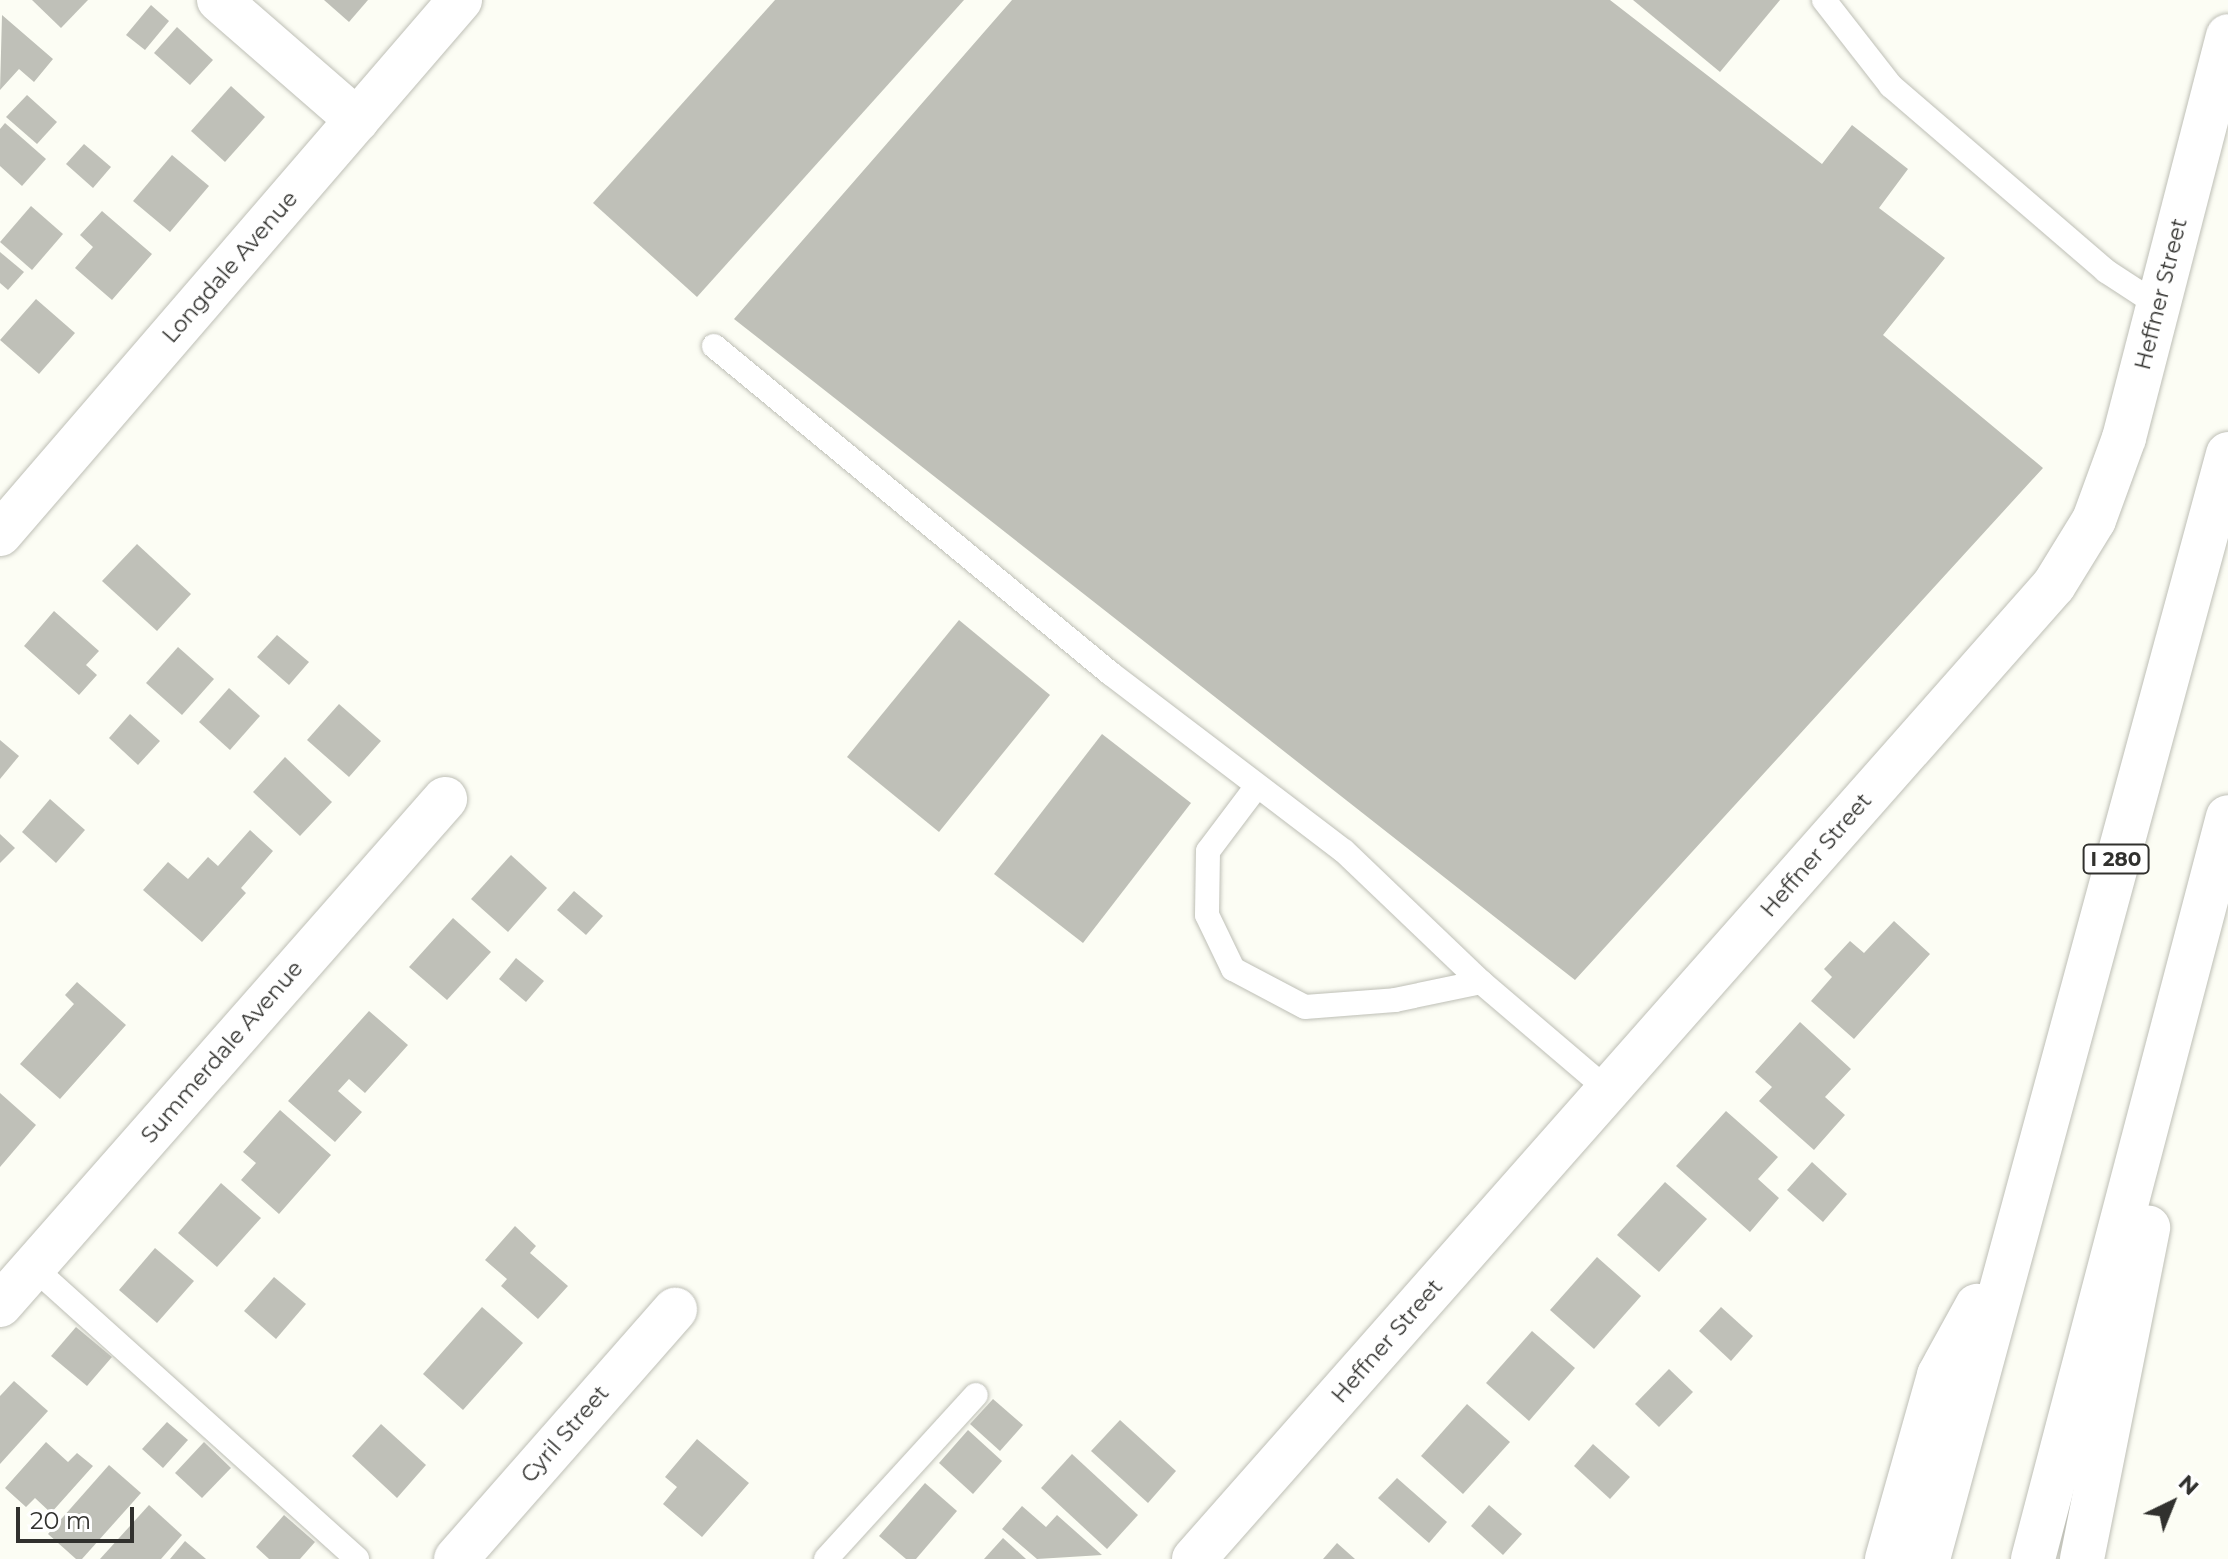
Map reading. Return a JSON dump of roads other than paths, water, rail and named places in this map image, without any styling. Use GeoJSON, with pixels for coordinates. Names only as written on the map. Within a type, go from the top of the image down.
{"type":"FeatureCollection","features":[{"type":"Feature","properties":{"kind":"main road"},"geometry":{"type":"LineString","coordinates":[[219,0],[357,120]]}},
{"type":"Feature","properties":{"kind":"main road","name":"Longdale Avenue"},"geometry":{"type":"LineString","coordinates":[[0,534],[460,0]]}},
{"type":"Feature","properties":{"kind":"main road","name":"Heffner Street"},"geometry":{"type":"LineString","coordinates":[[1194,1559],[2054,585],[2094,520],[2124,438],[2228,36]]}},
{"type":"Feature","properties":{"kind":"main road","name":"I 280"},"geometry":{"type":"LineString","coordinates":[[1928,1559],[2009,1248],[2228,454]]}},
{"type":"Feature","properties":{"kind":"main road","name":"Summerdale Avenue"},"geometry":{"type":"LineString","coordinates":[[0,1305],[445,799]]}},
{"type":"Feature","properties":{"kind":"main road"},"geometry":{"type":"LineString","coordinates":[[2033,1559],[2228,817]]}},
{"type":"Feature","properties":{"kind":"main road"},"geometry":{"type":"LineString","coordinates":[[2082,1559],[2228,827]]}},
{"type":"Feature","properties":{"kind":"main road"},"geometry":{"type":"LineString","coordinates":[[1887,1559],[1939,1375],[2009,1248]]}},
{"type":"Feature","properties":{"kind":"main road","name":"Cyril Street"},"geometry":{"type":"LineString","coordinates":[[456,1559],[675,1310]]}},
{"type":"Feature","properties":{"kind":"lane"},"geometry":{"type":"LineString","coordinates":[[1824,0],[1891,86],[2106,271],[2158,305]]}},
{"type":"Feature","properties":{"kind":"lane"},"geometry":{"type":"LineString","coordinates":[[714,346],[1110,673],[1344,851],[1481,982],[1608,1090]]}},
{"type":"Feature","properties":{"kind":"lane"},"geometry":{"type":"LineString","coordinates":[[1257,786],[1208,851],[1207,915],[1233,969],[1305,1007],[1395,1000],[1481,982]]}},
{"type":"Feature","properties":{"kind":"lane"},"geometry":{"type":"LineString","coordinates":[[33,1267],[357,1559]]}},
{"type":"Feature","properties":{"kind":"lane"},"geometry":{"type":"LineString","coordinates":[[826,1559],[976,1395]]}}]}
